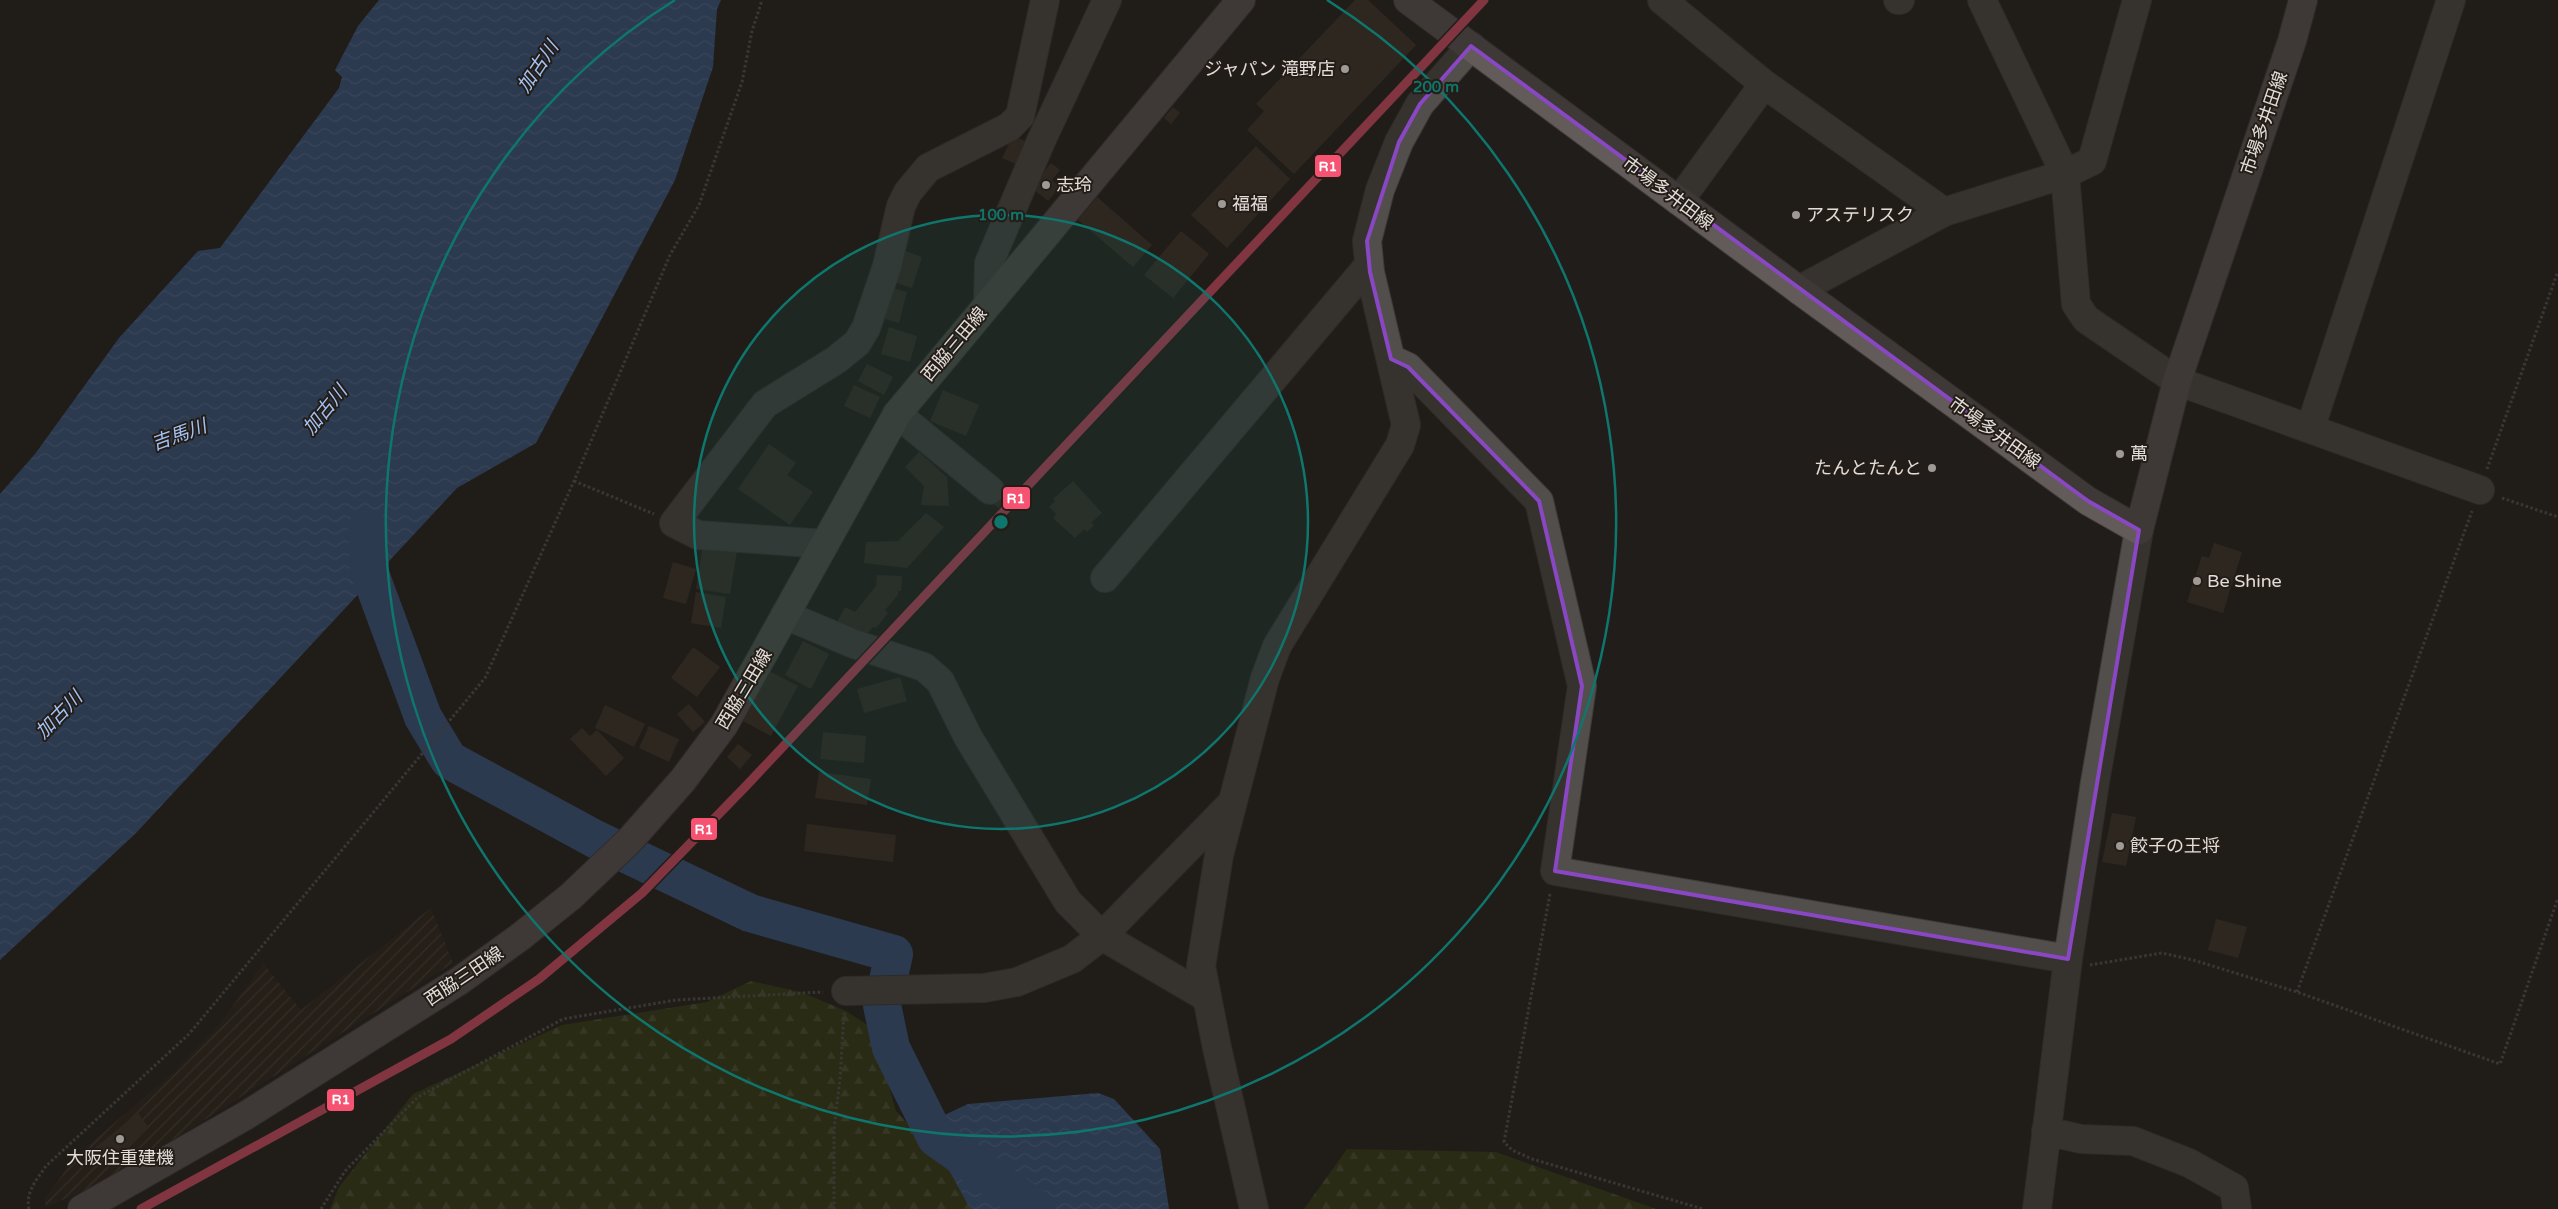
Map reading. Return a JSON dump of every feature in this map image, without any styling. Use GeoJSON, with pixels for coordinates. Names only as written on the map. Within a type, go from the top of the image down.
{"type":"FeatureCollection","features":[{"type":"Feature","properties":{"kind":"main road","name":"西脇三田線"},"geometry":{"type":"LineString","coordinates":[[82,1209],[245,1116],[460,981],[570,897],[621,850],[683,780],[724,725],[897,414],[1241,0]]}},
{"type":"Feature","properties":{"kind":"main road","name":"市場多井田線"},"geometry":{"type":"LineString","coordinates":[[1408,0],[1799,290],[2088,501],[2139,530],[2177,381],[2292,41],[2303,0]]}},
{"type":"Feature","properties":{"kind":"street"},"geometry":{"type":"LineString","coordinates":[[825,544],[698,535],[674,523],[765,404],[836,360],[856,343],[866,328],[887,266],[900,206],[908,192],[928,168],[1009,127],[1020,116],[1045,0]]}},
{"type":"Feature","properties":{"kind":"street"},"geometry":{"type":"LineString","coordinates":[[988,303],[989,263],[1042,141],[1107,0]]}},
{"type":"Feature","properties":{"kind":"street"},"geometry":{"type":"LineString","coordinates":[[1662,0],[1764,84],[1944,212]]}},
{"type":"Feature","properties":{"kind":"street"},"geometry":{"type":"LineString","coordinates":[[1982,0],[2065,174],[2076,304],[2086,319],[2177,381],[2480,490]]}},
{"type":"Feature","properties":{"kind":"street"},"geometry":{"type":"LineString","coordinates":[[1799,290],[1944,212],[2065,174],[2092,161],[2137,0]]}},
{"type":"Feature","properties":{"kind":"street"},"geometry":{"type":"LineString","coordinates":[[2310,430],[2451,0]]}},
{"type":"Feature","properties":{"kind":"street"},"geometry":{"type":"LineString","coordinates":[[1254,1209],[1206,997],[1201,966],[1219,855],[1265,678],[1276,646],[1400,445],[1406,425],[1369,265],[1367,241],[1380,190],[1399,142],[1420,104],[1471,46]]}},
{"type":"Feature","properties":{"kind":"street"},"geometry":{"type":"LineString","coordinates":[[1679,201],[1764,84]]}},
{"type":"Feature","properties":{"kind":"street"},"geometry":{"type":"LineString","coordinates":[[1105,578],[1369,265]]}},
{"type":"Feature","properties":{"kind":"street"},"geometry":{"type":"LineString","coordinates":[[1391,359],[1408,367],[1514,472],[1539,501],[1582,686],[1555,871],[2067,964]]}},
{"type":"Feature","properties":{"kind":"street"},"geometry":{"type":"LineString","coordinates":[[897,414],[990,490]]}},
{"type":"Feature","properties":{"kind":"street"},"geometry":{"type":"LineString","coordinates":[[2037,1209],[2067,964],[2095,782],[2139,530]]}},
{"type":"Feature","properties":{"kind":"street"},"geometry":{"type":"LineString","coordinates":[[785,616],[854,644],[924,667],[940,681],[968,737],[1068,902],[1102,936],[1206,997]]}},
{"type":"Feature","properties":{"kind":"street"},"geometry":{"type":"LineString","coordinates":[[846,991],[984,988],[1017,982],[1072,959],[1102,936],[1232,803]]}},
{"type":"Feature","properties":{"kind":"street"},"geometry":{"type":"LineString","coordinates":[[2046,1131],[2081,1139],[2133,1142],[2189,1163],[2234,1188],[2238,1209]]}},
{"type":"Feature","properties":{"kind":"path"},"geometry":{"type":"LineString","coordinates":[[29,1209],[27,1203],[30,1189],[46,1166],[189,1034],[485,678],[574,481],[670,255],[699,205],[742,82],[752,31],[762,0]]}},
{"type":"Feature","properties":{"kind":"path"},"geometry":{"type":"LineString","coordinates":[[2297,992],[2558,271]]}},
{"type":"Feature","properties":{"kind":"path"},"geometry":{"type":"LineString","coordinates":[[574,481],[674,523]]}},
{"type":"Feature","properties":{"kind":"path"},"geometry":{"type":"LineString","coordinates":[[2480,490],[2558,518]]}},
{"type":"Feature","properties":{"kind":"path"},"geometry":{"type":"LineString","coordinates":[[1555,871],[1504,1142],[1512,1150],[1532,1159],[1703,1209]]}},
{"type":"Feature","properties":{"kind":"path"},"geometry":{"type":"LineString","coordinates":[[2067,964],[2162,953],[2193,960],[2297,992],[2500,1064],[2558,898]]}},
{"type":"Feature","properties":{"kind":"path"},"geometry":{"type":"LineString","coordinates":[[321,1209],[345,1171],[418,1098],[563,1019],[676,1000],[846,991],[840,1079],[834,1130],[834,1209]]}},
{"type":"Feature","properties":{"kind":"highlighted area"},"geometry":{"type":"Polygon","coordinates":[[[1471,46],[2088,501],[2139,530],[2068,959],[1555,871],[1582,686],[1539,501],[1408,367],[1391,359],[1370,272],[1367,241],[1399,142],[1420,104],[1471,46]]]}},
{"type":"Feature","properties":{"kind":"shaded area"},"geometry":{"type":"Polygon","coordinates":[[[431,908],[453,963],[182,1134],[94,1186],[46,1207],[44,1200],[76,1156],[176,1070],[223,1020],[263,963],[301,1010],[431,908]]]}},
{"type":"Feature","properties":{"kind":"green space"},"geometry":{"type":"Polygon","coordinates":[[[751,981],[801,992],[846,1011],[872,1028],[896,1111],[945,1163],[968,1205],[973,1209],[330,1209],[339,1187],[413,1094],[562,1025],[707,1002],[751,981]]]}},
{"type":"Feature","properties":{"kind":"green space"},"geometry":{"type":"Polygon","coordinates":[[[1347,1149],[1496,1152],[1656,1209],[1304,1209],[1347,1149]]]}},
{"type":"Feature","properties":{"kind":"water"},"geometry":{"type":"Polygon","coordinates":[[[379,0],[721,0],[717,9],[713,67],[675,180],[536,443],[457,488],[136,833],[0,960],[0,494],[35,454],[119,338],[198,251],[220,248],[339,88],[342,77],[335,70],[358,26],[379,0]]]}},
{"type":"Feature","properties":{"kind":"water"},"geometry":{"type":"Polygon","coordinates":[[[1098,1093],[1114,1099],[1160,1149],[1169,1209],[973,1209],[968,1205],[945,1163],[916,1132],[940,1123],[938,1118],[968,1104],[1098,1093]]]}},
{"type":"Feature","properties":{"kind":"building"},"geometry":{"type":"Polygon","coordinates":[[[1355,0],[1368,0],[1416,45],[1294,174],[1247,130],[1264,111],[1256,104],[1355,0]]]}},
{"type":"Feature","properties":{"kind":"building"},"geometry":{"type":"Polygon","coordinates":[[[1173,107],[1180,113],[1171,124],[1164,118],[1173,107]]]}},
{"type":"Feature","properties":{"kind":"building"},"geometry":{"type":"Polygon","coordinates":[[[1013,136],[1030,143],[1020,166],[1002,158],[1013,136]]]}},
{"type":"Feature","properties":{"kind":"building"},"geometry":{"type":"Polygon","coordinates":[[[1256,146],[1290,179],[1227,248],[1191,215],[1256,146]]]}},
{"type":"Feature","properties":{"kind":"building"},"geometry":{"type":"Polygon","coordinates":[[[1051,163],[1060,170],[1052,180],[1060,187],[1048,201],[1031,187],[1051,163]]]}},
{"type":"Feature","properties":{"kind":"building"},"geometry":{"type":"Polygon","coordinates":[[[1097,197],[1152,245],[1133,267],[1078,220],[1097,197]]]}},
{"type":"Feature","properties":{"kind":"building"},"geometry":{"type":"Polygon","coordinates":[[[1181,231],[1209,254],[1173,298],[1144,275],[1181,231]]]}},
{"type":"Feature","properties":{"kind":"building"},"geometry":{"type":"Polygon","coordinates":[[[903,250],[922,257],[912,288],[892,281],[903,250]]]}},
{"type":"Feature","properties":{"kind":"building"},"geometry":{"type":"Polygon","coordinates":[[[885,286],[907,292],[899,323],[877,317],[885,286]]]}},
{"type":"Feature","properties":{"kind":"building"},"geometry":{"type":"Polygon","coordinates":[[[889,327],[917,336],[910,362],[881,354],[889,327]]]}},
{"type":"Feature","properties":{"kind":"building"},"geometry":{"type":"Polygon","coordinates":[[[867,364],[893,377],[884,395],[858,381],[867,364]]]}},
{"type":"Feature","properties":{"kind":"building"},"geometry":{"type":"Polygon","coordinates":[[[854,385],[880,397],[870,418],[844,406],[854,385]]]}},
{"type":"Feature","properties":{"kind":"building"},"geometry":{"type":"Polygon","coordinates":[[[943,390],[979,405],[966,436],[930,421],[943,390]]]}},
{"type":"Feature","properties":{"kind":"building"},"geometry":{"type":"Polygon","coordinates":[[[769,444],[796,463],[787,475],[813,492],[790,525],[738,489],[769,444]]]}},
{"type":"Feature","properties":{"kind":"building"},"geometry":{"type":"Polygon","coordinates":[[[919,452],[947,477],[949,506],[921,505],[924,486],[905,467],[919,452]]]}},
{"type":"Feature","properties":{"kind":"building"},"geometry":{"type":"Polygon","coordinates":[[[1073,481],[1102,513],[1091,523],[1094,525],[1087,532],[1084,529],[1075,538],[1053,518],[1056,514],[1049,507],[1055,501],[1053,499],[1073,481]]]}},
{"type":"Feature","properties":{"kind":"building"},"geometry":{"type":"Polygon","coordinates":[[[1005,492],[1011,497],[999,509],[994,504],[1005,492]]]}},
{"type":"Feature","properties":{"kind":"building"},"geometry":{"type":"Polygon","coordinates":[[[926,513],[944,527],[907,568],[864,563],[866,542],[898,541],[926,513]]]}},
{"type":"Feature","properties":{"kind":"building"},"geometry":{"type":"Polygon","coordinates":[[[704,539],[738,545],[730,594],[696,589],[704,539]]]}},
{"type":"Feature","properties":{"kind":"building"},"geometry":{"type":"Polygon","coordinates":[[[2214,543],[2242,552],[2223,613],[2187,602],[2202,556],[2209,558],[2214,543]]]}},
{"type":"Feature","properties":{"kind":"building"},"geometry":{"type":"Polygon","coordinates":[[[673,562],[696,569],[686,604],[663,598],[673,562]]]}},
{"type":"Feature","properties":{"kind":"building"},"geometry":{"type":"Polygon","coordinates":[[[877,575],[902,576],[901,591],[898,591],[898,595],[885,610],[888,613],[876,628],[873,627],[862,640],[835,626],[845,607],[855,612],[876,586],[877,575]]]}},
{"type":"Feature","properties":{"kind":"building"},"geometry":{"type":"Polygon","coordinates":[[[696,592],[726,597],[721,628],[691,623],[696,592]]]}},
{"type":"Feature","properties":{"kind":"building"},"geometry":{"type":"Polygon","coordinates":[[[803,641],[829,654],[811,689],[785,675],[803,641]]]}},
{"type":"Feature","properties":{"kind":"building"},"geometry":{"type":"Polygon","coordinates":[[[693,647],[720,667],[697,697],[671,678],[693,647]]]}},
{"type":"Feature","properties":{"kind":"building"},"geometry":{"type":"Polygon","coordinates":[[[769,671],[798,686],[771,736],[743,721],[769,671]]]}},
{"type":"Feature","properties":{"kind":"building"},"geometry":{"type":"Polygon","coordinates":[[[900,677],[907,701],[864,713],[857,689],[900,677]]]}},
{"type":"Feature","properties":{"kind":"building"},"geometry":{"type":"Polygon","coordinates":[[[689,704],[705,722],[693,732],[677,714],[689,704]]]}},
{"type":"Feature","properties":{"kind":"building"},"geometry":{"type":"Polygon","coordinates":[[[605,705],[645,724],[634,747],[595,728],[605,705]]]}},
{"type":"Feature","properties":{"kind":"building"},"geometry":{"type":"Polygon","coordinates":[[[649,726],[679,739],[669,762],[639,748],[649,726]]]}},
{"type":"Feature","properties":{"kind":"building"},"geometry":{"type":"Polygon","coordinates":[[[582,728],[590,736],[597,730],[624,758],[606,776],[570,739],[582,728]]]}},
{"type":"Feature","properties":{"kind":"building"},"geometry":{"type":"Polygon","coordinates":[[[823,732],[866,736],[864,763],[820,759],[823,732]]]}},
{"type":"Feature","properties":{"kind":"building"},"geometry":{"type":"Polygon","coordinates":[[[738,744],[752,755],[740,769],[727,757],[738,744]]]}},
{"type":"Feature","properties":{"kind":"building"},"geometry":{"type":"Polygon","coordinates":[[[819,772],[871,779],[867,805],[815,798],[819,772]]]}},
{"type":"Feature","properties":{"kind":"building"},"geometry":{"type":"Polygon","coordinates":[[[2112,813],[2136,817],[2126,866],[2102,862],[2112,813]]]}},
{"type":"Feature","properties":{"kind":"building"},"geometry":{"type":"Polygon","coordinates":[[[807,824],[896,835],[893,862],[804,851],[807,824]]]}},
{"type":"Feature","properties":{"kind":"building"},"geometry":{"type":"Polygon","coordinates":[[[2216,919],[2247,927],[2238,958],[2208,950],[2216,919]]]}},
{"type":"Feature","properties":{"kind":"building","name":"大阪住重建機"},"geometry":{"type":"Polygon","coordinates":[[[138,1113],[149,1128],[103,1166],[91,1151],[138,1113]]]}},
{"type":"Feature","properties":{"kind":"waterway"},"geometry":{"type":"LineString","coordinates":[[367,528],[369,571],[423,717],[449,760],[595,839],[750,913],[894,954],[887,985]]}},
{"type":"Feature","properties":{"kind":"waterway"},"geometry":{"type":"LineString","coordinates":[[883,999],[882,1005],[891,1048],[936,1138],[1036,1209]]}},
{"type":"Feature","properties":{"kind":"transit line","name":"R1"},"geometry":{"type":"LineString","coordinates":[[141,1209],[451,1039],[539,979],[642,893],[746,786],[1484,0]]}},
{"type":"Feature","properties":{"kind":"place","name":"ジャパン 滝野店"},"geometry":{"type":"Point","coordinates":[1345,69]}},
{"type":"Feature","properties":{"kind":"place","name":"志玲"},"geometry":{"type":"Point","coordinates":[1046,185]}},
{"type":"Feature","properties":{"kind":"place","name":"福福"},"geometry":{"type":"Point","coordinates":[1222,204]}},
{"type":"Feature","properties":{"kind":"place","name":"アステリスク"},"geometry":{"type":"Point","coordinates":[1796,215]}},
{"type":"Feature","properties":{"kind":"place","name":"萬"},"geometry":{"type":"Point","coordinates":[2120,454]}},
{"type":"Feature","properties":{"kind":"place","name":"たんとたんと"},"geometry":{"type":"Point","coordinates":[1932,468]}},
{"type":"Feature","properties":{"kind":"place","name":"Be Shine"},"geometry":{"type":"Point","coordinates":[2197,581]}},
{"type":"Feature","properties":{"kind":"place","name":"餃子の王将"},"geometry":{"type":"Point","coordinates":[2120,846]}},
{"type":"Feature","properties":{"kind":"place","name":"大阪住重建機"},"geometry":{"type":"Point","coordinates":[120,1139]}},
{"type":"Feature","properties":{"kind":"water label","name":"加古川"},"geometry":{"type":"Point","coordinates":[538,67]}},
{"type":"Feature","properties":{"kind":"water label","name":"加古川"},"geometry":{"type":"Point","coordinates":[325,410]}},
{"type":"Feature","properties":{"kind":"water label","name":"吉馬川"},"geometry":{"type":"Point","coordinates":[179,435]}},
{"type":"Feature","properties":{"kind":"water label","name":"加古川"},"geometry":{"type":"Point","coordinates":[59,715]}}]}
